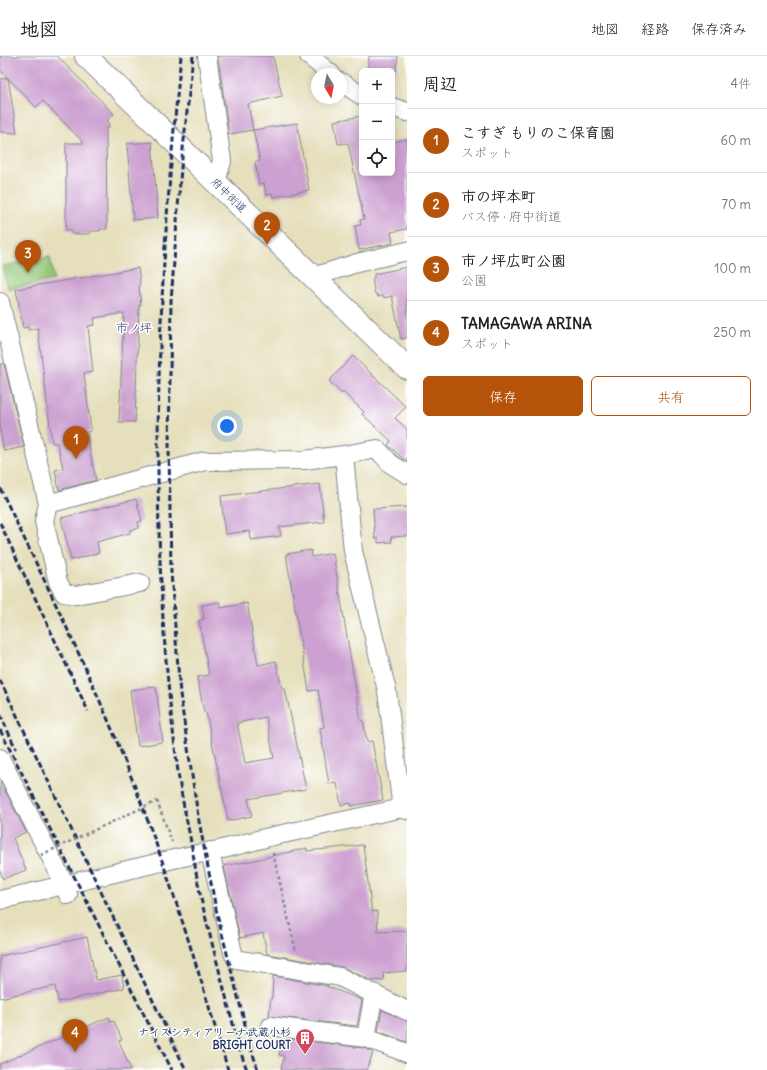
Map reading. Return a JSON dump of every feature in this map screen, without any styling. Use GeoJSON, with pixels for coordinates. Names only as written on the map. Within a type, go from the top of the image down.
{"type":"FeatureCollection","features":[{"type":"Feature","properties":{"kind":"highway","name":"府中街道"},"geometry":{"type":"LineString","coordinates":[[86,56],[407,368]]}},
{"type":"Feature","properties":{"kind":"street"},"geometry":{"type":"LineString","coordinates":[[207,56],[222,161],[216,182]]}},
{"type":"Feature","properties":{"kind":"street"},"geometry":{"type":"LineString","coordinates":[[309,56],[324,68]]}},
{"type":"Feature","properties":{"kind":"street"},"geometry":{"type":"LineString","coordinates":[[347,86],[359,94]]}},
{"type":"Feature","properties":{"kind":"street"},"geometry":{"type":"LineString","coordinates":[[395,108],[407,112]]}},
{"type":"Feature","properties":{"kind":"street"},"geometry":{"type":"LineString","coordinates":[[313,277],[357,263],[407,251]]}},
{"type":"Feature","properties":{"kind":"street"},"geometry":{"type":"LineString","coordinates":[[0,302],[48,504],[44,521],[58,582],[64,592],[76,595],[140,583]]}},
{"type":"Feature","properties":{"kind":"street"},"geometry":{"type":"LineString","coordinates":[[48,504],[205,461],[304,460],[377,449],[391,464],[407,474]]}},
{"type":"Feature","properties":{"kind":"street"},"geometry":{"type":"LineString","coordinates":[[0,900],[66,890],[210,851],[269,837],[405,809],[386,691],[353,551],[344,455]]}},
{"type":"Feature","properties":{"kind":"street"},"geometry":{"type":"LineString","coordinates":[[0,758],[66,890]]}},
{"type":"Feature","properties":{"kind":"street"},"geometry":{"type":"LineString","coordinates":[[210,851],[233,953],[236,959],[340,977],[374,993],[407,1012]]}},
{"type":"Feature","properties":{"kind":"street"},"geometry":{"type":"LineString","coordinates":[[366,1038],[374,993]]}},
{"type":"Feature","properties":{"kind":"street"},"geometry":{"type":"LineString","coordinates":[[271,1026],[366,1038],[407,1053]]}},
{"type":"Feature","properties":{"kind":"path"},"geometry":{"type":"LineString","coordinates":[[41,855],[157,801],[172,842]]}},
{"type":"Feature","properties":{"kind":"path"},"geometry":{"type":"LineString","coordinates":[[269,837],[300,970]]}},
{"type":"Feature","properties":{"kind":"green space"},"geometry":{"type":"Polygon","coordinates":[[[50,257],[54,280],[8,289],[2,266],[50,257]]]}},
{"type":"Feature","properties":{"kind":"building"},"geometry":{"type":"Polygon","coordinates":[[[0,56],[57,56],[114,114],[108,119],[109,128],[106,128],[107,229],[90,231],[90,234],[72,234],[72,230],[66,230],[66,143],[84,143],[43,101],[36,107],[0,70],[0,56]]]}},
{"type":"Feature","properties":{"kind":"building"},"geometry":{"type":"Polygon","coordinates":[[[218,56],[273,56],[282,96],[248,104],[253,130],[229,134],[218,56]]]}},
{"type":"Feature","properties":{"kind":"building"},"geometry":{"type":"Polygon","coordinates":[[[369,56],[398,56],[396,71],[395,68],[367,68],[369,56]]]}},
{"type":"Feature","properties":{"kind":"building"},"geometry":{"type":"Polygon","coordinates":[[[8,78],[17,133],[0,132],[0,79],[8,78]]]}},
{"type":"Feature","properties":{"kind":"building"},"geometry":{"type":"Polygon","coordinates":[[[359,117],[359,176],[395,176],[395,141],[407,139],[407,229],[391,232],[393,243],[359,250],[355,226],[361,225],[360,220],[364,219],[348,143],[338,144],[334,121],[359,117]]]}},
{"type":"Feature","properties":{"kind":"building"},"geometry":{"type":"Polygon","coordinates":[[[297,123],[309,190],[273,197],[272,194],[266,195],[264,183],[259,184],[255,162],[260,161],[253,130],[297,123]]]}},
{"type":"Feature","properties":{"kind":"building"},"geometry":{"type":"Polygon","coordinates":[[[152,142],[158,218],[133,220],[127,144],[152,142]]]}},
{"type":"Feature","properties":{"kind":"building"},"geometry":{"type":"Polygon","coordinates":[[[407,267],[407,338],[401,339],[392,296],[384,298],[384,296],[378,297],[377,294],[375,294],[372,279],[374,278],[374,274],[407,267]]]}},
{"type":"Feature","properties":{"kind":"building"},"geometry":{"type":"Polygon","coordinates":[[[138,268],[141,305],[139,305],[135,422],[119,422],[124,313],[94,318],[95,325],[88,326],[93,372],[84,373],[91,431],[87,432],[96,480],[59,490],[55,470],[63,468],[57,443],[52,443],[38,328],[28,330],[28,327],[23,328],[16,289],[138,268]]]}},
{"type":"Feature","properties":{"kind":"building"},"geometry":{"type":"Polygon","coordinates":[[[353,356],[406,407],[395,418],[407,429],[407,462],[388,445],[391,441],[362,414],[364,412],[329,381],[353,356]]]}},
{"type":"Feature","properties":{"kind":"building"},"geometry":{"type":"Polygon","coordinates":[[[0,364],[4,364],[24,447],[4,451],[0,430],[0,364]]]}},
{"type":"Feature","properties":{"kind":"building"},"geometry":{"type":"Polygon","coordinates":[[[320,484],[324,522],[279,527],[281,536],[251,540],[250,531],[225,534],[221,496],[320,484]]]}},
{"type":"Feature","properties":{"kind":"building"},"geometry":{"type":"Polygon","coordinates":[[[136,499],[142,521],[138,522],[139,528],[130,530],[130,533],[97,542],[99,553],[71,560],[61,518],[136,499]]]}},
{"type":"Feature","properties":{"kind":"building"},"geometry":{"type":"Polygon","coordinates":[[[407,507],[407,536],[391,537],[392,542],[378,543],[378,538],[375,539],[373,509],[407,507]]]}},
{"type":"Feature","properties":{"kind":"building"},"geometry":{"type":"Polygon","coordinates":[[[311,550],[312,557],[333,553],[361,721],[363,720],[367,742],[372,741],[383,800],[351,806],[351,803],[341,805],[337,783],[329,784],[320,728],[324,727],[318,690],[309,691],[286,554],[311,550]]]}},
{"type":"Feature","properties":{"kind":"building"},"geometry":{"type":"Polygon","coordinates":[[[220,602],[221,608],[247,603],[258,665],[276,661],[282,689],[285,688],[306,789],[248,799],[252,816],[228,821],[206,712],[204,712],[197,677],[209,675],[199,620],[204,619],[202,605],[220,602]],[[266,717],[237,723],[245,763],[274,758],[266,717]]]}},
{"type":"Feature","properties":{"kind":"building"},"geometry":{"type":"Polygon","coordinates":[[[156,687],[163,742],[138,746],[130,690],[156,687]]]}},
{"type":"Feature","properties":{"kind":"building"},"geometry":{"type":"Polygon","coordinates":[[[0,781],[26,832],[13,838],[26,870],[3,879],[0,871],[0,781]]]}},
{"type":"Feature","properties":{"kind":"building"},"geometry":{"type":"Polygon","coordinates":[[[363,845],[372,912],[377,911],[378,932],[407,931],[407,971],[383,973],[384,980],[372,981],[342,967],[267,954],[263,933],[240,938],[224,866],[307,848],[307,851],[363,845]]]}},
{"type":"Feature","properties":{"kind":"building"},"geometry":{"type":"Polygon","coordinates":[[[87,937],[96,980],[122,975],[124,988],[58,1002],[55,986],[0,998],[0,956],[87,937]]]}},
{"type":"Feature","properties":{"kind":"building"},"geometry":{"type":"Polygon","coordinates":[[[273,976],[328,986],[326,986],[362,1000],[357,1026],[269,1016],[273,976]]]}},
{"type":"Feature","properties":{"kind":"building"},"geometry":{"type":"Polygon","coordinates":[[[382,1010],[407,1021],[407,1042],[378,1031],[382,1010]]]}},
{"type":"Feature","properties":{"kind":"building"},"geometry":{"type":"Polygon","coordinates":[[[109,1017],[111,1022],[114,1021],[122,1040],[119,1041],[131,1070],[0,1070],[0,1064],[109,1017]]]}},
{"type":"Feature","properties":{"kind":"building"},"geometry":{"type":"Polygon","coordinates":[[[283,1038],[364,1048],[373,1052],[367,1070],[281,1070],[284,1056],[279,1055],[283,1038]]]}},
{"type":"Feature","properties":{"kind":"railway"},"geometry":{"type":"LineString","coordinates":[[181,56],[166,233],[161,321],[158,410],[158,498],[161,586],[167,675],[180,787],[197,880],[239,1048],[247,1070]]}},
{"type":"Feature","properties":{"kind":"railway"},"geometry":{"type":"LineString","coordinates":[[193,56],[181,168],[171,301],[169,450],[171,572],[180,694],[198,816],[217,914],[258,1070]]}},
{"type":"Feature","properties":{"kind":"railway"},"geometry":{"type":"LineString","coordinates":[[0,488],[79,653],[137,793],[179,910],[228,1070]]}},
{"type":"Feature","properties":{"kind":"railway"},"geometry":{"type":"LineString","coordinates":[[0,523],[88,711]]}},
{"type":"Feature","properties":{"kind":"railway"},"geometry":{"type":"LineString","coordinates":[[0,680],[186,1070]]}},
{"type":"Feature","properties":{"kind":"railway"},"geometry":{"type":"LineString","coordinates":[[0,714],[16,749]]}},
{"type":"Feature","properties":{"kind":"railway"},"geometry":{"type":"LineString","coordinates":[[0,730],[172,1070]]}},
{"type":"Feature","properties":{"kind":"place","name":"市の坪本町"},"geometry":{"type":"Point","coordinates":[267,245]}},
{"type":"Feature","properties":{"kind":"place","name":"市ノ坪広町公園"},"geometry":{"type":"Point","coordinates":[28,273]}},
{"type":"Feature","properties":{"kind":"place","name":"こすぎ もりのこ保育園"},"geometry":{"type":"Point","coordinates":[76,459]}},
{"type":"Feature","properties":{"kind":"place","name":"TAMAGAWA ARINA"},"geometry":{"type":"Point","coordinates":[75,1052]}},
{"type":"Feature","properties":{"kind":"place","name":"ナイスシティアリーナ武蔵小杉 BRIGHT COURT"},"geometry":{"type":"Point","coordinates":[305,1055]}},
{"type":"Feature","properties":{"kind":"district","name":"市ノ坪"},"geometry":{"type":"Point","coordinates":[134,328]}}]}
